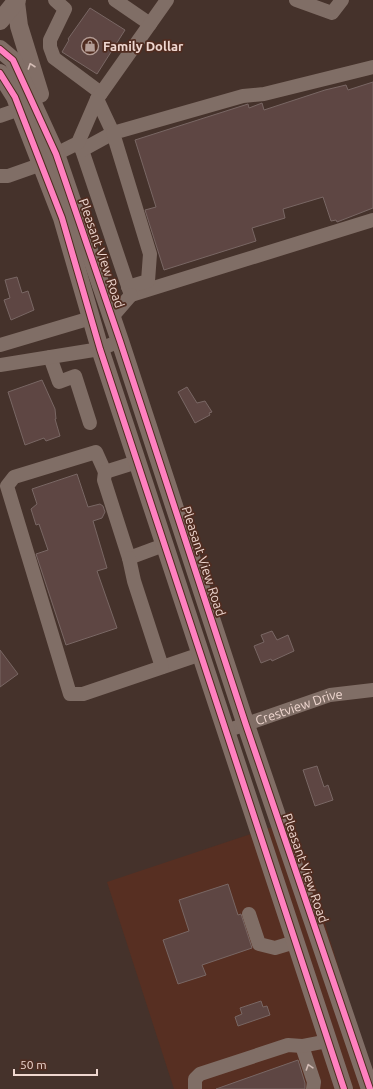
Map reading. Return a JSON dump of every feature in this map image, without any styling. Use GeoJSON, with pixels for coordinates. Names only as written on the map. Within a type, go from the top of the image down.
{"type":"FeatureCollection","features":[{"type":"Feature","properties":{"kind":"main road"},"geometry":{"type":"LineString","coordinates":[[0,21],[17,1]]}},
{"type":"Feature","properties":{"kind":"main road"},"geometry":{"type":"LineString","coordinates":[[17,1],[19,26],[47,115],[46,130]]}},
{"type":"Feature","properties":{"kind":"main road","name":"Pleasant View Road"},"geometry":{"type":"LineString","coordinates":[[0,49],[13,60],[56,154],[112,316],[246,725],[370,1089]]}},
{"type":"Feature","properties":{"kind":"main road","name":"Pleasant View Road"},"geometry":{"type":"LineString","coordinates":[[0,73],[15,97],[62,218],[100,350],[344,1089]]}},
{"type":"Feature","properties":{"kind":"main road"},"geometry":{"type":"LineString","coordinates":[[164,545],[184,538]]}},
{"type":"Feature","properties":{"kind":"street"},"geometry":{"type":"LineString","coordinates":[[115,0],[150,24]]}},
{"type":"Feature","properties":{"kind":"street"},"geometry":{"type":"LineString","coordinates":[[296,0],[332,13],[342,0]]}},
{"type":"Feature","properties":{"kind":"street"},"geometry":{"type":"LineString","coordinates":[[130,291],[80,146],[99,96],[150,24],[162,2]]}},
{"type":"Feature","properties":{"kind":"street"},"geometry":{"type":"LineString","coordinates":[[65,3],[50,40],[50,48],[54,58],[99,96],[113,133],[150,254],[148,281],[130,291],[112,316]]}},
{"type":"Feature","properties":{"kind":"street"},"geometry":{"type":"LineString","coordinates":[[0,176],[8,176],[42,164],[56,154],[113,133],[243,96],[264,94],[373,67]]}},
{"type":"Feature","properties":{"kind":"street"},"geometry":{"type":"LineString","coordinates":[[0,116],[20,109]]}},
{"type":"Feature","properties":{"kind":"street"},"geometry":{"type":"LineString","coordinates":[[130,291],[373,220]]}},
{"type":"Feature","properties":{"kind":"street"},"geometry":{"type":"LineString","coordinates":[[0,345],[91,318]]}},
{"type":"Feature","properties":{"kind":"street"},"geometry":{"type":"LineString","coordinates":[[0,365],[100,350],[120,341]]}},
{"type":"Feature","properties":{"kind":"street"},"geometry":{"type":"LineString","coordinates":[[50,357],[58,382],[75,376],[90,423]]}},
{"type":"Feature","properties":{"kind":"street"},"geometry":{"type":"LineString","coordinates":[[162,667],[134,581],[130,558],[104,480],[105,472],[96,452],[14,477],[7,486],[70,694],[83,694],[162,667],[200,654]]}},
{"type":"Feature","properties":{"kind":"street"},"geometry":{"type":"LineString","coordinates":[[105,472],[137,462]]}},
{"type":"Feature","properties":{"kind":"street"},"geometry":{"type":"LineString","coordinates":[[130,558],[164,545]]}},
{"type":"Feature","properties":{"kind":"street","name":"Crestview Drive"},"geometry":{"type":"LineString","coordinates":[[226,731],[330,695],[373,690]]}},
{"type":"Feature","properties":{"kind":"street"},"geometry":{"type":"LineString","coordinates":[[248,914],[259,944],[276,948],[295,942]]}},
{"type":"Feature","properties":{"kind":"street"},"geometry":{"type":"LineString","coordinates":[[195,1089],[195,1080],[200,1074],[288,1044],[302,1046],[328,1041]]}},
{"type":"Feature","properties":{"kind":"street"},"geometry":{"type":"LineString","coordinates":[[302,1046],[314,1082],[314,1089]]}},
{"type":"Feature","properties":{"kind":"shaded area"},"geometry":{"type":"Polygon","coordinates":[[[293,820],[373,1079],[373,1089],[174,1089],[107,882],[293,820]]]}},
{"type":"Feature","properties":{"kind":"building","name":"Family Dollar"},"geometry":{"type":"Polygon","coordinates":[[[90,8],[125,30],[97,74],[62,52],[69,40],[68,39],[90,8]]]}},
{"type":"Feature","properties":{"kind":"building"},"geometry":{"type":"Polygon","coordinates":[[[373,82],[373,208],[337,222],[336,220],[331,221],[323,197],[283,209],[285,218],[252,228],[256,241],[164,270],[145,210],[156,207],[135,140],[248,104],[249,108],[262,103],[264,110],[325,90],[346,85],[348,90],[373,82]]]}},
{"type":"Feature","properties":{"kind":"building"},"geometry":{"type":"Polygon","coordinates":[[[17,277],[22,293],[28,291],[34,310],[11,320],[4,300],[10,298],[5,280],[17,277]]]}},
{"type":"Feature","properties":{"kind":"building"},"geometry":{"type":"Polygon","coordinates":[[[42,380],[55,409],[55,419],[60,436],[46,441],[44,438],[25,445],[8,392],[42,380]]]}},
{"type":"Feature","properties":{"kind":"building"},"geometry":{"type":"Polygon","coordinates":[[[187,387],[197,403],[205,401],[212,412],[209,413],[210,415],[195,423],[178,392],[187,387]]]}},
{"type":"Feature","properties":{"kind":"building"},"geometry":{"type":"Polygon","coordinates":[[[77,474],[88,507],[100,504],[103,506],[105,512],[102,518],[93,521],[107,568],[97,571],[117,628],[66,645],[36,554],[48,550],[39,524],[36,525],[31,509],[37,504],[32,489],[77,474]]]}},
{"type":"Feature","properties":{"kind":"building"},"geometry":{"type":"Polygon","coordinates":[[[272,631],[277,640],[288,635],[294,651],[272,661],[271,659],[261,663],[254,646],[264,642],[261,635],[272,631]]]}},
{"type":"Feature","properties":{"kind":"building"},"geometry":{"type":"Polygon","coordinates":[[[0,650],[18,674],[0,687],[0,650]]]}},
{"type":"Feature","properties":{"kind":"building"},"geometry":{"type":"Polygon","coordinates":[[[317,766],[324,787],[328,785],[333,800],[315,806],[303,770],[317,766]]]}},
{"type":"Feature","properties":{"kind":"building"},"geometry":{"type":"Polygon","coordinates":[[[228,884],[238,915],[241,914],[252,948],[202,965],[206,975],[178,984],[163,940],[189,931],[179,900],[228,884]]]}},
{"type":"Feature","properties":{"kind":"building"},"geometry":{"type":"Polygon","coordinates":[[[261,1001],[263,1007],[267,1006],[270,1015],[238,1026],[235,1017],[242,1014],[240,1008],[261,1001]]]}},
{"type":"Feature","properties":{"kind":"building"},"geometry":{"type":"Polygon","coordinates":[[[298,1060],[305,1083],[305,1089],[216,1089],[298,1060]]]}},
{"type":"Feature","properties":{"kind":"cycle path"},"geometry":{"type":"LineString","coordinates":[[0,49],[13,60],[56,154],[120,341],[246,725],[370,1089]]}},
{"type":"Feature","properties":{"kind":"cycle path"},"geometry":{"type":"LineString","coordinates":[[0,73],[15,97],[62,218],[100,349],[344,1089]]}},
{"type":"Feature","properties":{"kind":"place","name":"Family Dollar"},"geometry":{"type":"Point","coordinates":[90,46]}}]}
